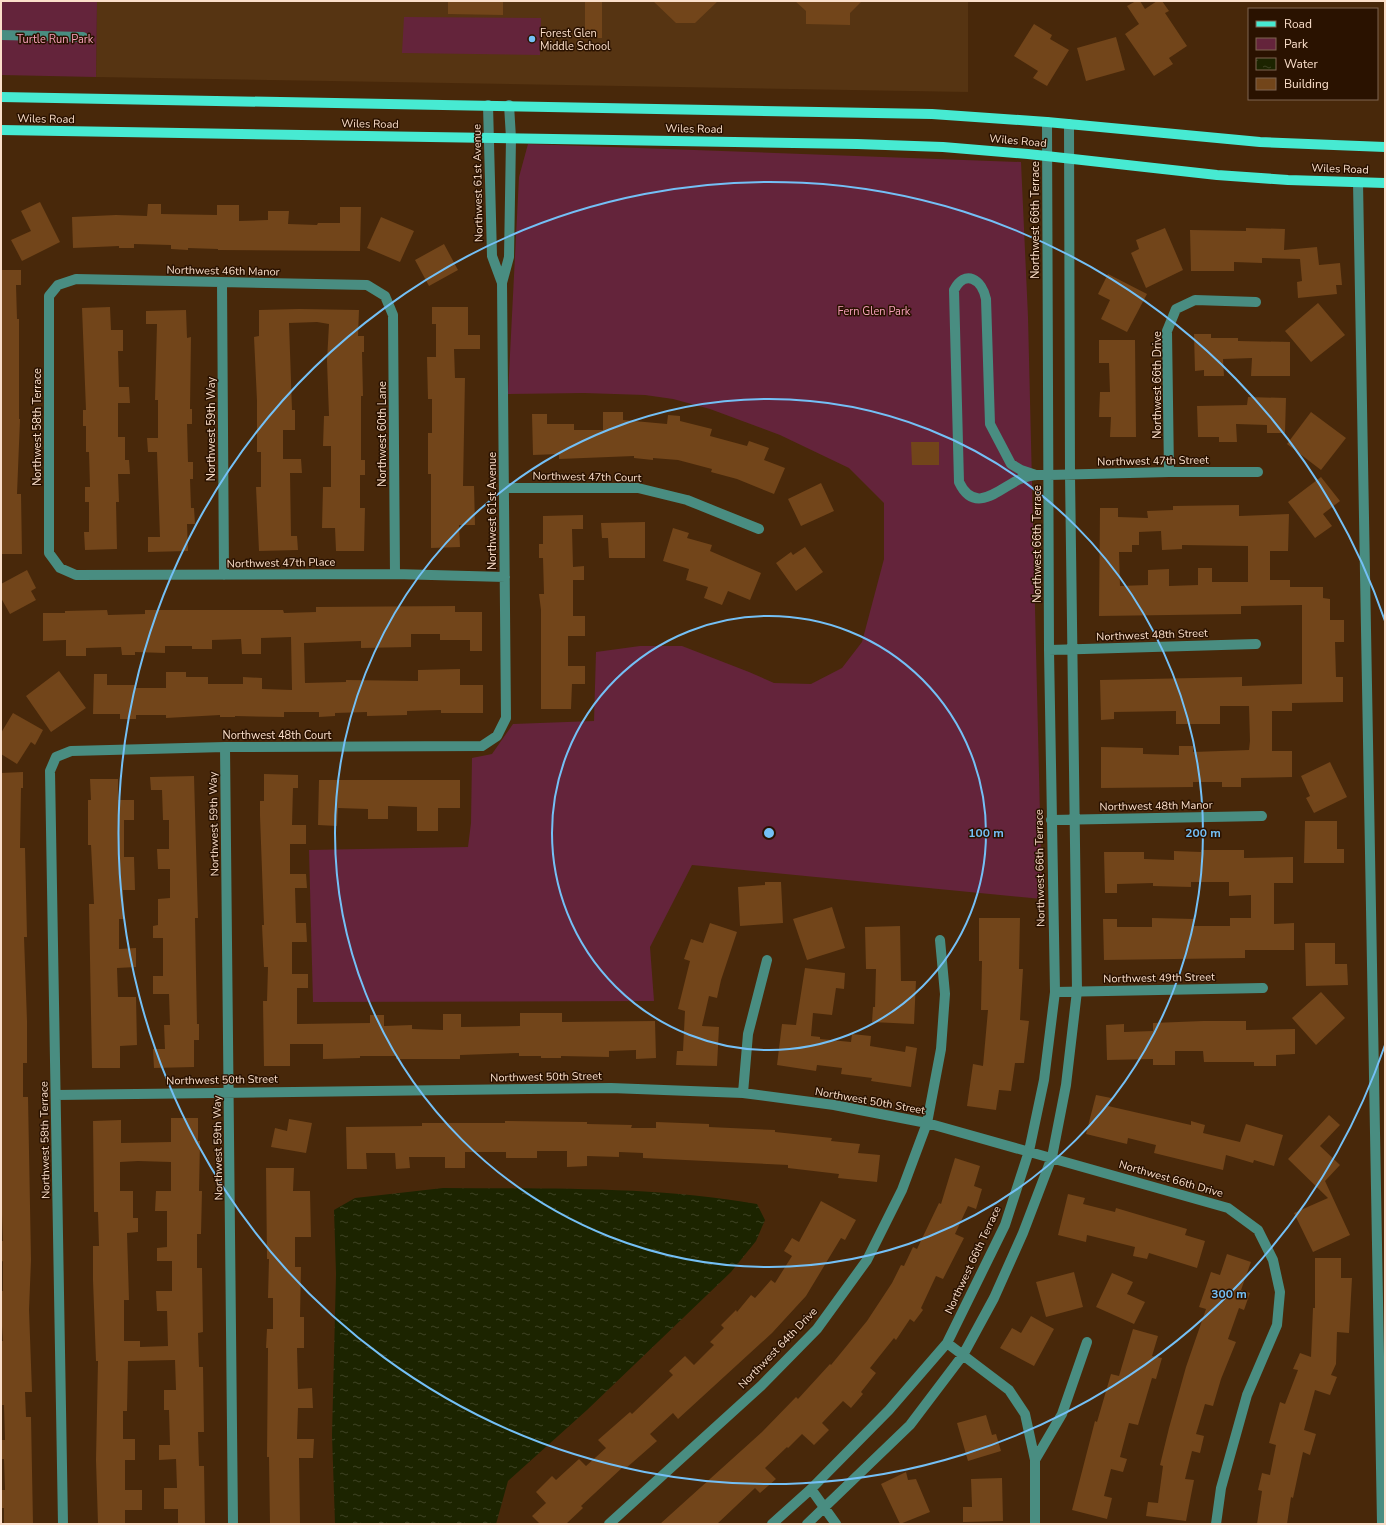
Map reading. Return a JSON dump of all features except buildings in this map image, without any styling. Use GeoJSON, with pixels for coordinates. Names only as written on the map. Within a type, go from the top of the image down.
{"type":"FeatureCollection","features":[{"type":"Feature","properties":{"kind":"main road","name":"Wiles Road"},"geometry":{"type":"LineString","coordinates":[[1,98],[509,105],[900,113],[1047,122],[1260,142],[1385,147]]}},
{"type":"Feature","properties":{"kind":"main road","name":"Wiles Road"},"geometry":{"type":"LineString","coordinates":[[1,130],[489,137],[943,147],[1069,157],[1217,175],[1385,183]]}},
{"type":"Feature","properties":{"kind":"street"},"geometry":{"type":"LineString","coordinates":[[1,35],[83,37]]}},
{"type":"Feature","properties":{"kind":"street","name":"Northwest 61st Avenue"},"geometry":{"type":"LineString","coordinates":[[488,105],[492,256],[502,283]]}},
{"type":"Feature","properties":{"kind":"street","name":"Northwest 61st Avenue"},"geometry":{"type":"LineString","coordinates":[[497,736],[506,718],[502,283],[509,257],[511,138],[509,105]]}},
{"type":"Feature","properties":{"kind":"street","name":"Northwest 66th Terrace"},"geometry":{"type":"LineString","coordinates":[[772,1524],[811,1489],[890,1410],[947,1343],[1005,1225],[1029,1151],[1044,1080],[1055,992],[1049,650],[1047,122]]}},
{"type":"Feature","properties":{"kind":"street"},"geometry":{"type":"LineString","coordinates":[[807,1524],[910,1425],[962,1355],[994,1298],[1023,1233],[1052,1157],[1066,1085],[1077,991],[1070,475],[1069,124]]}},
{"type":"Feature","properties":{"kind":"street"},"geometry":{"type":"LineString","coordinates":[[1358,182],[1382,1524]]}},
{"type":"Feature","properties":{"kind":"street","name":"Northwest 46th Manor"},"geometry":{"type":"LineString","coordinates":[[58,285],[76,279],[367,285],[385,296]]}},
{"type":"Feature","properties":{"kind":"street"},"geometry":{"type":"LineString","coordinates":[[971,279],[980,282],[984,289],[986,299],[990,424],[1012,464],[1021,470],[1036,475],[1020,479],[984,498],[974,498],[962,489],[960,482],[954,290],[957,284],[964,280],[971,279]]}},
{"type":"Feature","properties":{"kind":"street","name":"Northwest 59th Way"},"geometry":{"type":"LineString","coordinates":[[222,283],[224,576]]}},
{"type":"Feature","properties":{"kind":"street","name":"Northwest 58th Terrace"},"geometry":{"type":"LineString","coordinates":[[58,285],[49,296],[49,553],[60,568]]}},
{"type":"Feature","properties":{"kind":"street","name":"Northwest 60th Lane"},"geometry":{"type":"LineString","coordinates":[[385,296],[393,315],[395,574]]}},
{"type":"Feature","properties":{"kind":"street","name":"Northwest 66th Drive"},"geometry":{"type":"LineString","coordinates":[[1169,472],[1167,331],[1176,309],[1195,300],[1256,302]]}},
{"type":"Feature","properties":{"kind":"street","name":"Northwest 47th Street"},"geometry":{"type":"LineString","coordinates":[[1036,475],[1049,476],[1169,472],[1258,472]]}},
{"type":"Feature","properties":{"kind":"street","name":"Northwest 47th Court"},"geometry":{"type":"LineString","coordinates":[[504,488],[638,488],[687,500],[759,529]]}},
{"type":"Feature","properties":{"kind":"street","name":"Northwest 47th Place"},"geometry":{"type":"LineString","coordinates":[[60,568],[76,576],[395,574],[504,577]]}},
{"type":"Feature","properties":{"kind":"street","name":"Northwest 48th Street"},"geometry":{"type":"LineString","coordinates":[[1049,650],[1256,644]]}},
{"type":"Feature","properties":{"kind":"street","name":"Northwest 48th Court"},"geometry":{"type":"LineString","coordinates":[[56,757],[71,751],[225,747],[482,746],[497,736]]}},
{"type":"Feature","properties":{"kind":"street","name":"Northwest 59th Way"},"geometry":{"type":"LineString","coordinates":[[225,747],[233,1524]]}},
{"type":"Feature","properties":{"kind":"street","name":"Northwest 58th Terrace"},"geometry":{"type":"LineString","coordinates":[[56,757],[50,771],[63,1524]]}},
{"type":"Feature","properties":{"kind":"street","name":"Northwest 48th Manor"},"geometry":{"type":"LineString","coordinates":[[1051,820],[1262,816]]}},
{"type":"Feature","properties":{"kind":"street","name":"Northwest 64th Drive"},"geometry":{"type":"LineString","coordinates":[[609,1524],[761,1386],[817,1328],[867,1260],[902,1190],[927,1123],[942,1049],[945,994],[940,940]]}},
{"type":"Feature","properties":{"kind":"street"},"geometry":{"type":"LineString","coordinates":[[742,1093],[748,1034],[767,960]]}},
{"type":"Feature","properties":{"kind":"street","name":"Northwest 49th Street"},"geometry":{"type":"LineString","coordinates":[[1055,992],[1263,988]]}},
{"type":"Feature","properties":{"kind":"street","name":"Northwest 50th Street"},"geometry":{"type":"LineString","coordinates":[[56,1095],[610,1088],[742,1093],[834,1105],[927,1123],[1029,1151]]}},
{"type":"Feature","properties":{"kind":"street","name":"Northwest 66th Drive"},"geometry":{"type":"LineString","coordinates":[[1029,1151],[1228,1208],[1258,1230],[1273,1260],[1280,1292],[1277,1325],[1247,1395],[1221,1488],[1216,1524]]}},
{"type":"Feature","properties":{"kind":"street"},"geometry":{"type":"LineString","coordinates":[[1035,1460],[1062,1414],[1087,1342]]}},
{"type":"Feature","properties":{"kind":"street"},"geometry":{"type":"LineString","coordinates":[[947,1343],[1009,1390],[1025,1414],[1035,1460],[1035,1524]]}},
{"type":"Feature","properties":{"kind":"street"},"geometry":{"type":"LineString","coordinates":[[811,1489],[836,1524]]}},
{"type":"Feature","properties":{"kind":"shaded area","name":"Forest Glen Middle School"},"geometry":{"type":"Polygon","coordinates":[[[97,1],[968,1],[968,92],[96,77],[97,1]]]}},
{"type":"Feature","properties":{"kind":"green space","name":"Turtle Run Park"},"geometry":{"type":"Polygon","coordinates":[[[1,1],[97,1],[96,77],[1,75],[1,1]]]}},
{"type":"Feature","properties":{"kind":"green space"},"geometry":{"type":"Polygon","coordinates":[[[404,17],[541,18],[540,55],[402,53],[404,17]]]}},
{"type":"Feature","properties":{"kind":"green space","name":"Fern Glen Park"},"geometry":{"type":"Polygon","coordinates":[[[528,144],[1021,162],[1028,317],[1042,899],[692,865],[650,947],[654,1001],[313,1002],[309,850],[468,847],[471,823],[472,758],[492,754],[513,724],[594,721],[596,652],[640,646],[682,646],[774,683],[811,684],[842,668],[862,642],[884,559],[884,503],[849,468],[780,435],[710,409],[673,399],[645,395],[584,393],[508,394],[519,177],[528,144]]]}},
{"type":"Feature","properties":{"kind":"water"},"geometry":{"type":"Polygon","coordinates":[[[443,1188],[640,1191],[679,1194],[757,1204],[765,1220],[756,1241],[731,1272],[587,1410],[508,1481],[496,1524],[335,1524],[332,1435],[336,1274],[334,1210],[355,1198],[443,1188]]]}},
{"type":"Feature","properties":{"kind":"place","name":"Forest Glen Middle School"},"geometry":{"type":"Point","coordinates":[532,39]}}]}
